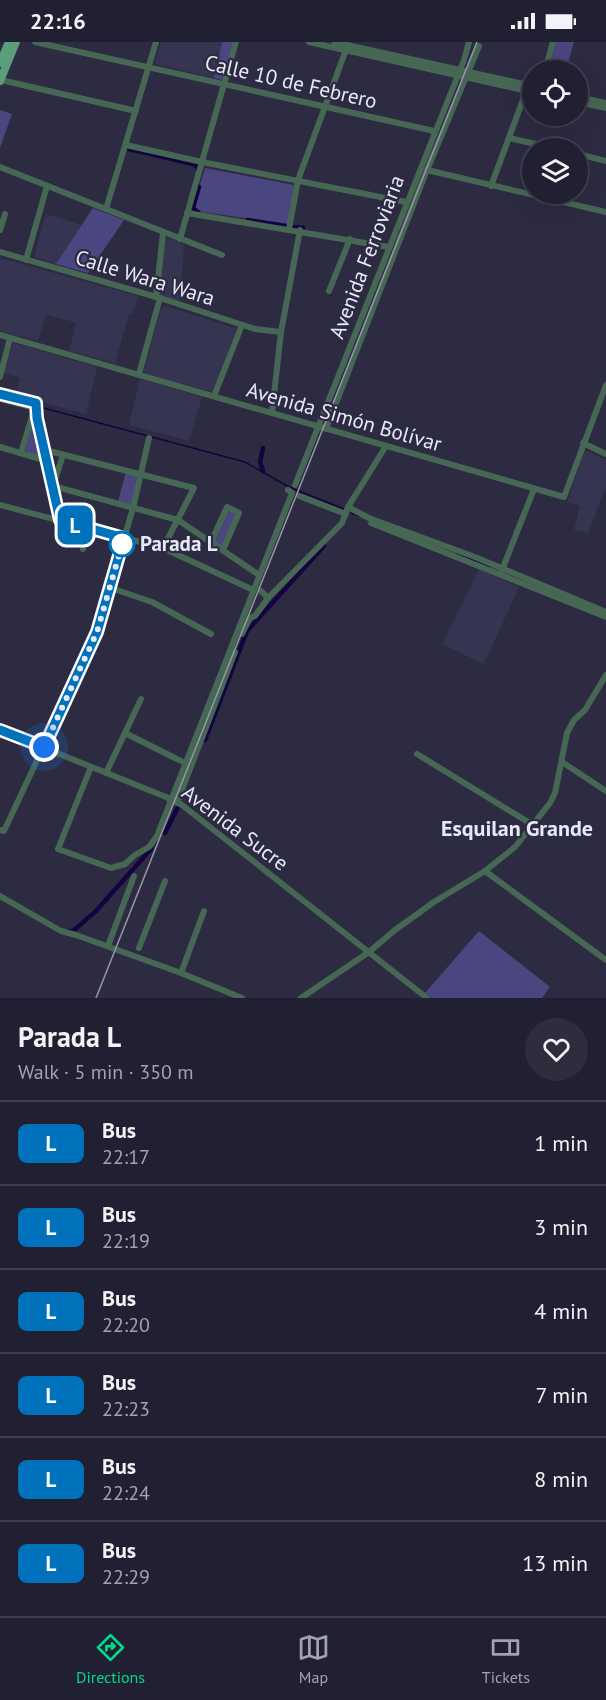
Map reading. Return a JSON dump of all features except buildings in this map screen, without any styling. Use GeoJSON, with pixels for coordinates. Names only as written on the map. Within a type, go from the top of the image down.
{"type":"FeatureCollection","features":[{"type":"Feature","properties":{"kind":"main road"},"geometry":{"type":"LineString","coordinates":[[0,63],[9,42]]}},
{"type":"Feature","properties":{"kind":"main road"},"geometry":{"type":"LineString","coordinates":[[0,81],[16,42]]}},
{"type":"Feature","properties":{"kind":"street","name":"Calle 10 de Febrero"},"geometry":{"type":"LineString","coordinates":[[35,42],[434,131]]}},
{"type":"Feature","properties":{"kind":"street"},"geometry":{"type":"LineString","coordinates":[[106,209],[156,42]]}},
{"type":"Feature","properties":{"kind":"street"},"geometry":{"type":"LineString","coordinates":[[180,239],[236,42]]}},
{"type":"Feature","properties":{"kind":"street"},"geometry":{"type":"LineString","coordinates":[[309,42],[347,48],[522,86]]}},
{"type":"Feature","properties":{"kind":"street"},"geometry":{"type":"LineString","coordinates":[[334,42],[347,48],[366,49],[458,73]]}},
{"type":"Feature","properties":{"kind":"street"},"geometry":{"type":"LineString","coordinates":[[366,49],[369,42]]}},
{"type":"Feature","properties":{"kind":"street","name":"Avenida Ferroviaria"},"geometry":{"type":"LineString","coordinates":[[296,485],[470,42]]}},
{"type":"Feature","properties":{"kind":"street"},"geometry":{"type":"LineString","coordinates":[[548,60],[552,42]]}},
{"type":"Feature","properties":{"kind":"street","name":"Avenida Ferroviaria"},"geometry":{"type":"LineString","coordinates":[[326,429],[427,170],[479,46]]}},
{"type":"Feature","properties":{"kind":"street"},"geometry":{"type":"LineString","coordinates":[[289,229],[298,180],[347,48]]}},
{"type":"Feature","properties":{"kind":"street"},"geometry":{"type":"LineString","coordinates":[[0,81],[136,111]]}},
{"type":"Feature","properties":{"kind":"street"},"geometry":{"type":"LineString","coordinates":[[588,100],[606,108]]}},
{"type":"Feature","properties":{"kind":"street"},"geometry":{"type":"LineString","coordinates":[[588,103],[606,103]]}},
{"type":"Feature","properties":{"kind":"street"},"geometry":{"type":"LineString","coordinates":[[491,186],[522,107]]}},
{"type":"Feature","properties":{"kind":"street"},"geometry":{"type":"LineString","coordinates":[[509,138],[522,141]]}},
{"type":"Feature","properties":{"kind":"street"},"geometry":{"type":"LineString","coordinates":[[126,145],[406,202]]}},
{"type":"Feature","properties":{"kind":"street"},"geometry":{"type":"LineString","coordinates":[[588,156],[606,161]]}},
{"type":"Feature","properties":{"kind":"street"},"geometry":{"type":"LineString","coordinates":[[0,167],[222,255]]}},
{"type":"Feature","properties":{"kind":"street"},"geometry":{"type":"LineString","coordinates":[[427,170],[606,213]]}},
{"type":"Feature","properties":{"kind":"street"},"geometry":{"type":"LineString","coordinates":[[26,260],[47,186]]}},
{"type":"Feature","properties":{"kind":"street"},"geometry":{"type":"LineString","coordinates":[[187,213],[300,230],[389,247]]}},
{"type":"Feature","properties":{"kind":"street"},"geometry":{"type":"LineString","coordinates":[[0,230],[5,214]]}},
{"type":"Feature","properties":{"kind":"street"},"geometry":{"type":"LineString","coordinates":[[272,413],[281,332],[300,230]]}},
{"type":"Feature","properties":{"kind":"street"},"geometry":{"type":"LineString","coordinates":[[139,375],[158,297],[163,232]]}},
{"type":"Feature","properties":{"kind":"street"},"geometry":{"type":"LineString","coordinates":[[330,291],[350,239]]}},
{"type":"Feature","properties":{"kind":"street","name":"Calle Wara Wara"},"geometry":{"type":"LineString","coordinates":[[0,252],[158,297],[255,329],[281,332]]}},
{"type":"Feature","properties":{"kind":"street"},"geometry":{"type":"LineString","coordinates":[[214,396],[242,325]]}},
{"type":"Feature","properties":{"kind":"street","name":"Avenida Simón Bolívar"},"geometry":{"type":"LineString","coordinates":[[0,335],[564,497],[606,385]]}},
{"type":"Feature","properties":{"kind":"street"},"geometry":{"type":"LineString","coordinates":[[0,377],[10,338]]}},
{"type":"Feature","properties":{"kind":"street"},"geometry":{"type":"LineString","coordinates":[[0,394],[36,405]]}},
{"type":"Feature","properties":{"kind":"street"},"geometry":{"type":"LineString","coordinates":[[0,399],[36,405]]}},
{"type":"Feature","properties":{"kind":"street"},"geometry":{"type":"LineString","coordinates":[[36,405],[60,520]]}},
{"type":"Feature","properties":{"kind":"street"},"geometry":{"type":"LineString","coordinates":[[21,453],[36,405]]}},
{"type":"Feature","properties":{"kind":"street"},"geometry":{"type":"LineString","coordinates":[[0,830],[4,831],[97,632],[111,588],[149,438]]}},
{"type":"Feature","properties":{"kind":"street"},"geometry":{"type":"LineString","coordinates":[[584,443],[606,454]]}},
{"type":"Feature","properties":{"kind":"street"},"geometry":{"type":"LineString","coordinates":[[91,767],[58,849],[111,868],[125,864],[149,847],[157,836],[174,801],[250,618],[255,616],[268,598],[342,523],[386,446]]}},
{"type":"Feature","properties":{"kind":"street"},"geometry":{"type":"LineString","coordinates":[[0,447],[47,461]]}},
{"type":"Feature","properties":{"kind":"street"},"geometry":{"type":"LineString","coordinates":[[45,450],[194,488],[163,548]]}},
{"type":"Feature","properties":{"kind":"street"},"geometry":{"type":"LineString","coordinates":[[53,486],[63,455]]}},
{"type":"Feature","properties":{"kind":"street"},"geometry":{"type":"LineString","coordinates":[[53,486],[178,519],[256,573]]}},
{"type":"Feature","properties":{"kind":"street"},"geometry":{"type":"LineString","coordinates":[[502,570],[534,489]]}},
{"type":"Feature","properties":{"kind":"street"},"geometry":{"type":"LineString","coordinates":[[174,801],[292,494],[288,490]]}},
{"type":"Feature","properties":{"kind":"street"},"geometry":{"type":"LineString","coordinates":[[299,496],[475,557],[606,612]]}},
{"type":"Feature","properties":{"kind":"street"},"geometry":{"type":"LineString","coordinates":[[0,505],[163,548],[251,589]]}},
{"type":"Feature","properties":{"kind":"street"},"geometry":{"type":"LineString","coordinates":[[211,542],[228,507],[239,513],[223,550]]}},
{"type":"Feature","properties":{"kind":"street"},"geometry":{"type":"LineString","coordinates":[[371,523],[606,617]]}},
{"type":"Feature","properties":{"kind":"street"},"geometry":{"type":"LineString","coordinates":[[83,549],[88,530]]}},
{"type":"Feature","properties":{"kind":"street"},"geometry":{"type":"LineString","coordinates":[[111,588],[152,602],[211,634]]}},
{"type":"Feature","properties":{"kind":"street"},"geometry":{"type":"LineString","coordinates":[[261,591],[268,598]]}},
{"type":"Feature","properties":{"kind":"street"},"geometry":{"type":"LineString","coordinates":[[301,998],[369,952],[418,913],[485,871],[515,847],[555,793],[567,733],[574,720],[585,710],[606,675]]}},
{"type":"Feature","properties":{"kind":"street"},"geometry":{"type":"LineString","coordinates":[[106,773],[141,699]]}},
{"type":"Feature","properties":{"kind":"street","name":"Avenida Sucre"},"geometry":{"type":"LineString","coordinates":[[0,730],[174,801],[427,998]]}},
{"type":"Feature","properties":{"kind":"street"},"geometry":{"type":"LineString","coordinates":[[125,733],[181,761]]}},
{"type":"Feature","properties":{"kind":"street"},"geometry":{"type":"LineString","coordinates":[[417,754],[533,825]]}},
{"type":"Feature","properties":{"kind":"street"},"geometry":{"type":"LineString","coordinates":[[562,762],[606,791]]}},
{"type":"Feature","properties":{"kind":"street"},"geometry":{"type":"LineString","coordinates":[[485,871],[606,960]]}},
{"type":"Feature","properties":{"kind":"street"},"geometry":{"type":"LineString","coordinates":[[108,946],[134,876]]}},
{"type":"Feature","properties":{"kind":"street"},"geometry":{"type":"LineString","coordinates":[[139,948],[165,881]]}},
{"type":"Feature","properties":{"kind":"street"},"geometry":{"type":"LineString","coordinates":[[0,896],[61,932],[76,934],[242,998]]}},
{"type":"Feature","properties":{"kind":"street"},"geometry":{"type":"LineString","coordinates":[[181,973],[204,911]]}},
{"type":"Feature","properties":{"kind":"shaded area"},"geometry":{"type":"Polygon","coordinates":[[[161,42],[222,42],[214,78],[156,64],[161,42]]]}},
{"type":"Feature","properties":{"kind":"shaded area"},"geometry":{"type":"Polygon","coordinates":[[[222,42],[234,42],[222,80],[214,78],[222,42]]]}},
{"type":"Feature","properties":{"kind":"shaded area"},"geometry":{"type":"Polygon","coordinates":[[[556,42],[574,42],[569,60],[551,60],[556,42]]]}},
{"type":"Feature","properties":{"kind":"shaded area"},"geometry":{"type":"Polygon","coordinates":[[[0,110],[12,114],[0,148],[0,110]]]}},
{"type":"Feature","properties":{"kind":"shaded area"},"geometry":{"type":"Polygon","coordinates":[[[205,168],[294,185],[288,224],[195,211],[193,208],[205,168]]]}},
{"type":"Feature","properties":{"kind":"shaded area"},"geometry":{"type":"Polygon","coordinates":[[[93,208],[124,220],[88,273],[56,264],[93,208]]]}},
{"type":"Feature","properties":{"kind":"shaded area"},"geometry":{"type":"Polygon","coordinates":[[[46,214],[82,225],[56,264],[34,257],[46,214]]]}},
{"type":"Feature","properties":{"kind":"shaded area"},"geometry":{"type":"Polygon","coordinates":[[[167,238],[184,244],[180,302],[160,295],[158,291],[164,240],[167,238]]]}},
{"type":"Feature","properties":{"kind":"shaded area"},"geometry":{"type":"Polygon","coordinates":[[[0,258],[138,296],[133,313],[129,313],[115,363],[69,351],[76,323],[70,321],[46,315],[38,341],[0,331],[0,258]]]}},
{"type":"Feature","properties":{"kind":"shaded area"},"geometry":{"type":"Polygon","coordinates":[[[165,306],[235,328],[236,332],[213,392],[145,375],[144,371],[161,309],[165,306]]]}},
{"type":"Feature","properties":{"kind":"shaded area"},"geometry":{"type":"Polygon","coordinates":[[[13,343],[97,367],[86,414],[16,396],[20,378],[4,373],[13,343]]]}},
{"type":"Feature","properties":{"kind":"shaded area"},"geometry":{"type":"Polygon","coordinates":[[[140,379],[202,397],[189,441],[129,425],[140,379]]]}},
{"type":"Feature","properties":{"kind":"shaded area"},"geometry":{"type":"Polygon","coordinates":[[[34,419],[43,456],[41,457],[25,450],[34,419]]]}},
{"type":"Feature","properties":{"kind":"shaded area"},"geometry":{"type":"Polygon","coordinates":[[[585,450],[606,460],[606,486],[588,533],[574,530],[580,506],[567,502],[585,450]]]}},
{"type":"Feature","properties":{"kind":"shaded area"},"geometry":{"type":"Polygon","coordinates":[[[126,472],[139,476],[131,505],[118,501],[126,472]]]}},
{"type":"Feature","properties":{"kind":"shaded area"},"geometry":{"type":"Polygon","coordinates":[[[231,511],[236,516],[220,546],[214,543],[214,540],[227,512],[231,511]]]}},
{"type":"Feature","properties":{"kind":"shaded area"},"geometry":{"type":"Polygon","coordinates":[[[479,569],[519,587],[484,664],[442,644],[479,569]]]}},
{"type":"Feature","properties":{"kind":"shaded area"},"geometry":{"type":"Polygon","coordinates":[[[479,931],[550,987],[542,998],[432,998],[425,993],[479,931]]]}},
{"type":"Feature","properties":{"kind":"waterway"},"geometry":{"type":"LineString","coordinates":[[129,149],[193,164],[198,167],[198,170]]}},
{"type":"Feature","properties":{"kind":"waterway"},"geometry":{"type":"LineString","coordinates":[[199,187],[193,208],[199,213]]}},
{"type":"Feature","properties":{"kind":"waterway"},"geometry":{"type":"LineString","coordinates":[[248,220],[286,226]]}},
{"type":"Feature","properties":{"kind":"waterway"},"geometry":{"type":"LineString","coordinates":[[293,227],[303,228]]}},
{"type":"Feature","properties":{"kind":"waterway"},"geometry":{"type":"LineString","coordinates":[[40,407],[245,462],[289,487],[344,509]]}},
{"type":"Feature","properties":{"kind":"waterway"},"geometry":{"type":"LineString","coordinates":[[263,448],[260,462],[263,471]]}},
{"type":"Feature","properties":{"kind":"waterway"},"geometry":{"type":"LineString","coordinates":[[351,513],[359,516]]}},
{"type":"Feature","properties":{"kind":"waterway"},"geometry":{"type":"LineString","coordinates":[[205,740],[247,631],[324,546]]}},
{"type":"Feature","properties":{"kind":"waterway"},"geometry":{"type":"LineString","coordinates":[[456,553],[490,567]]}},
{"type":"Feature","properties":{"kind":"waterway"},"geometry":{"type":"LineString","coordinates":[[165,833],[178,807]]}},
{"type":"Feature","properties":{"kind":"waterway"},"geometry":{"type":"LineString","coordinates":[[69,931],[72,932],[96,911],[151,849]]}},
{"type":"Feature","properties":{"kind":"tram line"},"geometry":{"type":"LineString","coordinates":[[96,998],[477,42]]}},
{"type":"Feature","properties":{"kind":"bus line","name":"L"},"geometry":{"type":"LineString","coordinates":[[0,394],[36,403],[37,418],[60,520],[88,530],[124,538],[97,632],[44,747],[0,730]]}},
{"type":"Feature","properties":{"kind":"place","name":"Parada L"},"geometry":{"type":"Point","coordinates":[122,544]}},
{"type":"Feature","properties":{"kind":"district","name":"Esquilan Grande"},"geometry":{"type":"Point","coordinates":[517,828]}},
{"type":"Feature","properties":{"kind":"route"},"geometry":{"type":"LineString","coordinates":[[44,747],[97,632],[124,538],[122,544]]}}]}
